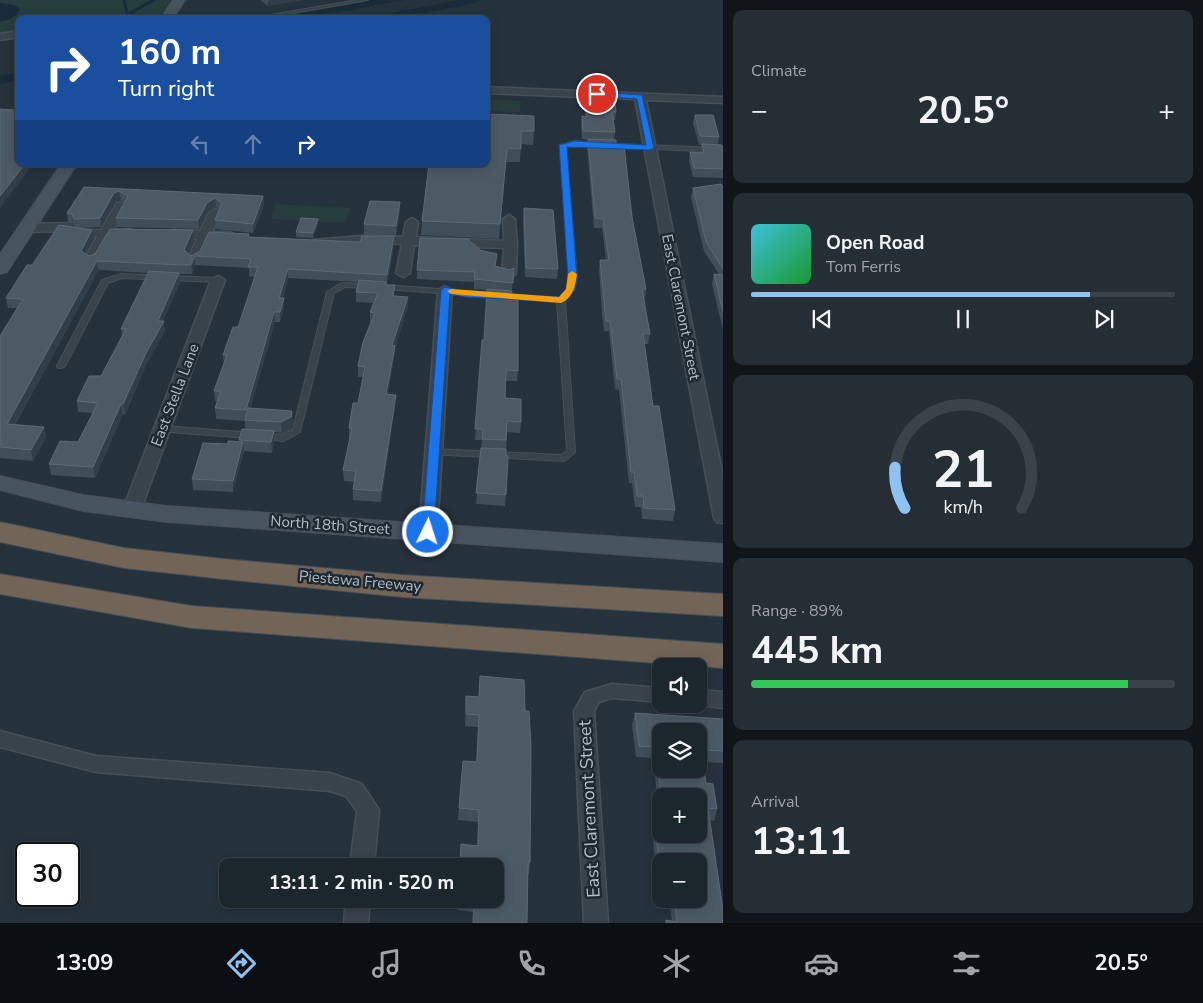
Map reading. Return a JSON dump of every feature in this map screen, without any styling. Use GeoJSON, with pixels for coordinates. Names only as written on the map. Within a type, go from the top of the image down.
{"type":"FeatureCollection","features":[{"type":"Feature","properties":{"kind":"highway","name":"Piestewa Freeway"},"geometry":{"type":"LineString","coordinates":[[0,532],[124,558],[224,569],[402,586],[723,605]]}},
{"type":"Feature","properties":{"kind":"highway"},"geometry":{"type":"LineString","coordinates":[[0,584],[192,617],[723,656]]}},
{"type":"Feature","properties":{"kind":"street"},"geometry":{"type":"LineString","coordinates":[[169,15],[179,0]]}},
{"type":"Feature","properties":{"kind":"street"},"geometry":{"type":"LineString","coordinates":[[0,37],[15,35]]}},
{"type":"Feature","properties":{"kind":"street"},"geometry":{"type":"LineString","coordinates":[[490,90],[723,100]]}},
{"type":"Feature","properties":{"kind":"street","name":"East Claremont Street"},"geometry":{"type":"LineString","coordinates":[[640,97],[723,518]]}},
{"type":"Feature","properties":{"kind":"street"},"geometry":{"type":"LineString","coordinates":[[0,268],[67,167]]}},
{"type":"Feature","properties":{"kind":"street"},"geometry":{"type":"LineString","coordinates":[[90,260],[121,206]]}},
{"type":"Feature","properties":{"kind":"street"},"geometry":{"type":"LineString","coordinates":[[194,260],[215,213]]}},
{"type":"Feature","properties":{"kind":"street"},"geometry":{"type":"LineString","coordinates":[[509,219],[511,246],[505,260],[509,274]]}},
{"type":"Feature","properties":{"kind":"street"},"geometry":{"type":"LineString","coordinates":[[403,272],[412,222]]}},
{"type":"Feature","properties":{"kind":"street"},"geometry":{"type":"LineString","coordinates":[[27,228],[60,229],[71,234],[93,235],[105,232],[140,233]]}},
{"type":"Feature","properties":{"kind":"street"},"geometry":{"type":"LineString","coordinates":[[157,233],[240,236]]}},
{"type":"Feature","properties":{"kind":"street"},"geometry":{"type":"LineString","coordinates":[[301,243],[356,239],[511,246]]}},
{"type":"Feature","properties":{"kind":"street"},"geometry":{"type":"LineString","coordinates":[[472,244],[487,256]]}},
{"type":"Feature","properties":{"kind":"street","name":"East Stella Lane"},"geometry":{"type":"LineString","coordinates":[[132,509],[218,280]]}},
{"type":"Feature","properties":{"kind":"street"},"geometry":{"type":"LineString","coordinates":[[428,532],[445,290]]}},
{"type":"Feature","properties":{"kind":"street","name":"North 18th Street"},"geometry":{"type":"LineString","coordinates":[[0,483],[56,498],[132,509],[723,553]]}},
{"type":"Feature","properties":{"kind":"street","name":"East Claremont Street"},"geometry":{"type":"LineString","coordinates":[[596,923],[584,712],[592,698],[612,691],[652,694]]}},
{"type":"Feature","properties":{"kind":"street"},"geometry":{"type":"LineString","coordinates":[[707,699],[723,700]]}},
{"type":"Feature","properties":{"kind":"street"},"geometry":{"type":"LineString","coordinates":[[0,739],[96,764],[330,782],[354,790],[368,810],[363,858]]}},
{"type":"Feature","properties":{"kind":"street"},"geometry":{"type":"LineString","coordinates":[[356,923],[357,908]]}},
{"type":"Feature","properties":{"kind":"lane"},"geometry":{"type":"LineString","coordinates":[[274,15],[366,0]]}},
{"type":"Feature","properties":{"kind":"lane"},"geometry":{"type":"LineString","coordinates":[[433,452],[563,458],[571,452],[561,300],[570,290],[572,278],[563,145],[575,143],[723,150]]}},
{"type":"Feature","properties":{"kind":"lane"},"geometry":{"type":"LineString","coordinates":[[61,366],[105,282],[121,276],[218,280]]}},
{"type":"Feature","properties":{"kind":"lane"},"geometry":{"type":"LineString","coordinates":[[162,429],[284,438],[297,430],[330,292],[344,285],[445,290],[465,294],[561,300]]}},
{"type":"Feature","properties":{"kind":"green space"},"geometry":{"type":"Polygon","coordinates":[[[0,0],[171,0],[160,15],[15,15],[15,32],[0,35],[0,0]]]}},
{"type":"Feature","properties":{"kind":"green space"},"geometry":{"type":"Polygon","coordinates":[[[490,99],[520,101],[520,112],[490,111],[490,99]]]}},
{"type":"Feature","properties":{"kind":"green space"},"geometry":{"type":"Polygon","coordinates":[[[276,204],[350,208],[345,223],[271,219],[276,204]]]}},
{"type":"Feature","properties":{"kind":"water"},"geometry":{"type":"Polygon","coordinates":[[[370,0],[405,0],[321,15],[279,15],[370,0]]]}},
{"type":"Feature","properties":{"kind":"water"},"geometry":{"type":"Polygon","coordinates":[[[0,3],[14,5],[20,9],[14,17],[0,22],[0,3]]]}},
{"type":"Feature","properties":{"kind":"building"},"geometry":{"type":"Polygon","coordinates":[[[585,92],[614,93],[616,112],[612,112],[615,132],[583,131],[582,116],[587,117],[585,92]]]}},
{"type":"Feature","properties":{"kind":"building"},"geometry":{"type":"Polygon","coordinates":[[[0,109],[15,110],[15,167],[23,167],[0,196],[0,109]]]}},
{"type":"Feature","properties":{"kind":"building"},"geometry":{"type":"Polygon","coordinates":[[[490,114],[534,116],[534,131],[521,131],[521,149],[507,148],[500,224],[422,221],[429,167],[490,167],[490,114]]]}},
{"type":"Feature","properties":{"kind":"building"},"geometry":{"type":"Polygon","coordinates":[[[695,115],[713,115],[719,137],[700,136],[695,115]]]}},
{"type":"Feature","properties":{"kind":"building"},"geometry":{"type":"Polygon","coordinates":[[[588,139],[616,140],[616,144],[624,145],[632,217],[646,289],[642,289],[650,334],[643,333],[653,406],[659,406],[675,510],[644,508],[643,496],[637,496],[634,472],[631,472],[621,379],[617,379],[610,321],[606,321],[600,260],[609,260],[603,219],[595,218],[588,139]]]}},
{"type":"Feature","properties":{"kind":"building"},"geometry":{"type":"Polygon","coordinates":[[[702,144],[722,145],[723,169],[694,168],[690,152],[704,153],[702,144]]]}},
{"type":"Feature","properties":{"kind":"building"},"geometry":{"type":"Polygon","coordinates":[[[721,184],[723,186],[723,269],[706,242],[693,188],[721,184]]]}},
{"type":"Feature","properties":{"kind":"building"},"geometry":{"type":"Polygon","coordinates":[[[84,187],[263,196],[253,224],[215,220],[222,203],[215,198],[207,203],[198,220],[116,218],[128,196],[119,191],[114,193],[100,218],[74,219],[72,214],[67,213],[84,187]]]}},
{"type":"Feature","properties":{"kind":"building"},"geometry":{"type":"Polygon","coordinates":[[[370,201],[400,202],[396,226],[364,224],[370,201]]]}},
{"type":"Feature","properties":{"kind":"building"},"geometry":{"type":"Polygon","coordinates":[[[524,208],[553,210],[558,269],[526,268],[524,208]]]}},
{"type":"Feature","properties":{"kind":"building"},"geometry":{"type":"Polygon","coordinates":[[[301,218],[318,219],[313,233],[296,232],[301,218]]]}},
{"type":"Feature","properties":{"kind":"building"},"geometry":{"type":"Polygon","coordinates":[[[59,225],[92,230],[81,251],[89,256],[95,254],[110,229],[193,230],[184,250],[191,256],[200,251],[209,232],[249,234],[248,237],[360,242],[362,236],[394,236],[387,275],[288,269],[279,298],[284,298],[280,312],[274,312],[246,410],[215,408],[221,391],[214,391],[227,355],[223,355],[233,327],[238,327],[258,267],[248,267],[251,259],[195,256],[191,265],[97,261],[7,424],[44,427],[31,450],[0,447],[0,336],[23,299],[6,298],[27,265],[32,265],[59,225]]]}},
{"type":"Feature","properties":{"kind":"building"},"geometry":{"type":"Polygon","coordinates":[[[420,238],[468,239],[480,250],[497,254],[495,266],[509,270],[514,268],[513,283],[474,279],[475,272],[417,270],[420,238]]]}},
{"type":"Feature","properties":{"kind":"building"},"geometry":{"type":"Polygon","coordinates":[[[149,271],[179,273],[158,321],[164,321],[146,353],[123,404],[121,404],[93,467],[49,464],[60,441],[78,442],[98,403],[77,401],[89,376],[101,376],[126,329],[121,329],[149,271]]]}},
{"type":"Feature","properties":{"kind":"building"},"geometry":{"type":"Polygon","coordinates":[[[714,274],[723,275],[723,312],[714,274]]]}},
{"type":"Feature","properties":{"kind":"building"},"geometry":{"type":"Polygon","coordinates":[[[359,280],[386,282],[385,285],[395,285],[393,296],[408,297],[392,345],[395,346],[386,394],[396,395],[381,491],[353,489],[356,471],[343,470],[352,428],[349,428],[353,403],[358,403],[365,367],[358,366],[363,342],[375,313],[370,312],[378,293],[356,292],[359,280]]]}},
{"type":"Feature","properties":{"kind":"building"},"geometry":{"type":"Polygon","coordinates":[[[487,289],[512,291],[511,297],[518,297],[518,371],[506,370],[505,398],[521,399],[521,422],[507,421],[506,440],[482,439],[483,429],[475,429],[487,289]]]}},
{"type":"Feature","properties":{"kind":"building"},"geometry":{"type":"Polygon","coordinates":[[[248,408],[292,411],[291,417],[281,422],[245,420],[248,408]]]}},
{"type":"Feature","properties":{"kind":"building"},"geometry":{"type":"Polygon","coordinates":[[[242,429],[274,431],[271,442],[239,440],[242,429]]]}},
{"type":"Feature","properties":{"kind":"building"},"geometry":{"type":"Polygon","coordinates":[[[228,441],[243,442],[233,481],[192,479],[203,443],[228,444],[228,441]]]}},
{"type":"Feature","properties":{"kind":"building"},"geometry":{"type":"Polygon","coordinates":[[[481,448],[506,449],[506,456],[508,456],[506,495],[476,493],[481,448]]]}},
{"type":"Feature","properties":{"kind":"building"},"geometry":{"type":"Polygon","coordinates":[[[480,676],[524,680],[525,711],[529,711],[531,747],[530,862],[528,862],[527,923],[473,923],[474,908],[504,908],[504,858],[460,858],[461,844],[478,846],[479,810],[459,808],[463,761],[477,762],[479,715],[466,714],[466,696],[479,697],[480,676]]]}},
{"type":"Feature","properties":{"kind":"building"},"geometry":{"type":"Polygon","coordinates":[[[635,713],[723,719],[723,751],[707,750],[707,723],[652,723],[652,747],[639,746],[635,713]]]}},
{"type":"Feature","properties":{"kind":"building"},"geometry":{"type":"Polygon","coordinates":[[[659,778],[705,778],[706,783],[713,784],[717,809],[708,808],[723,910],[723,923],[666,923],[666,920],[677,922],[675,908],[707,908],[707,853],[658,853],[657,843],[707,843],[707,788],[660,788],[659,778]]]}},
{"type":"Feature","properties":{"kind":"waterway"},"geometry":{"type":"LineString","coordinates":[[124,0],[127,13]]}},
{"type":"Feature","properties":{"kind":"waterway"},"geometry":{"type":"LineString","coordinates":[[126,15],[154,0]]}},
{"type":"Feature","properties":{"kind":"waterway"},"geometry":{"type":"LineString","coordinates":[[398,15],[475,0]]}},
{"type":"Feature","properties":{"kind":"waterway"},"geometry":{"type":"LineString","coordinates":[[0,80],[15,77]]}},
{"type":"Feature","properties":{"kind":"slow traffic"},"geometry":{"type":"LineString","coordinates":[[451,291],[465,294],[561,300],[570,290],[572,274]]}},
{"type":"Feature","properties":{"kind":"route"},"geometry":{"type":"LineString","coordinates":[[428,532],[445,290],[465,294],[561,300],[570,290],[572,278],[563,145],[575,143],[650,148],[640,97],[597,94]]}}]}
